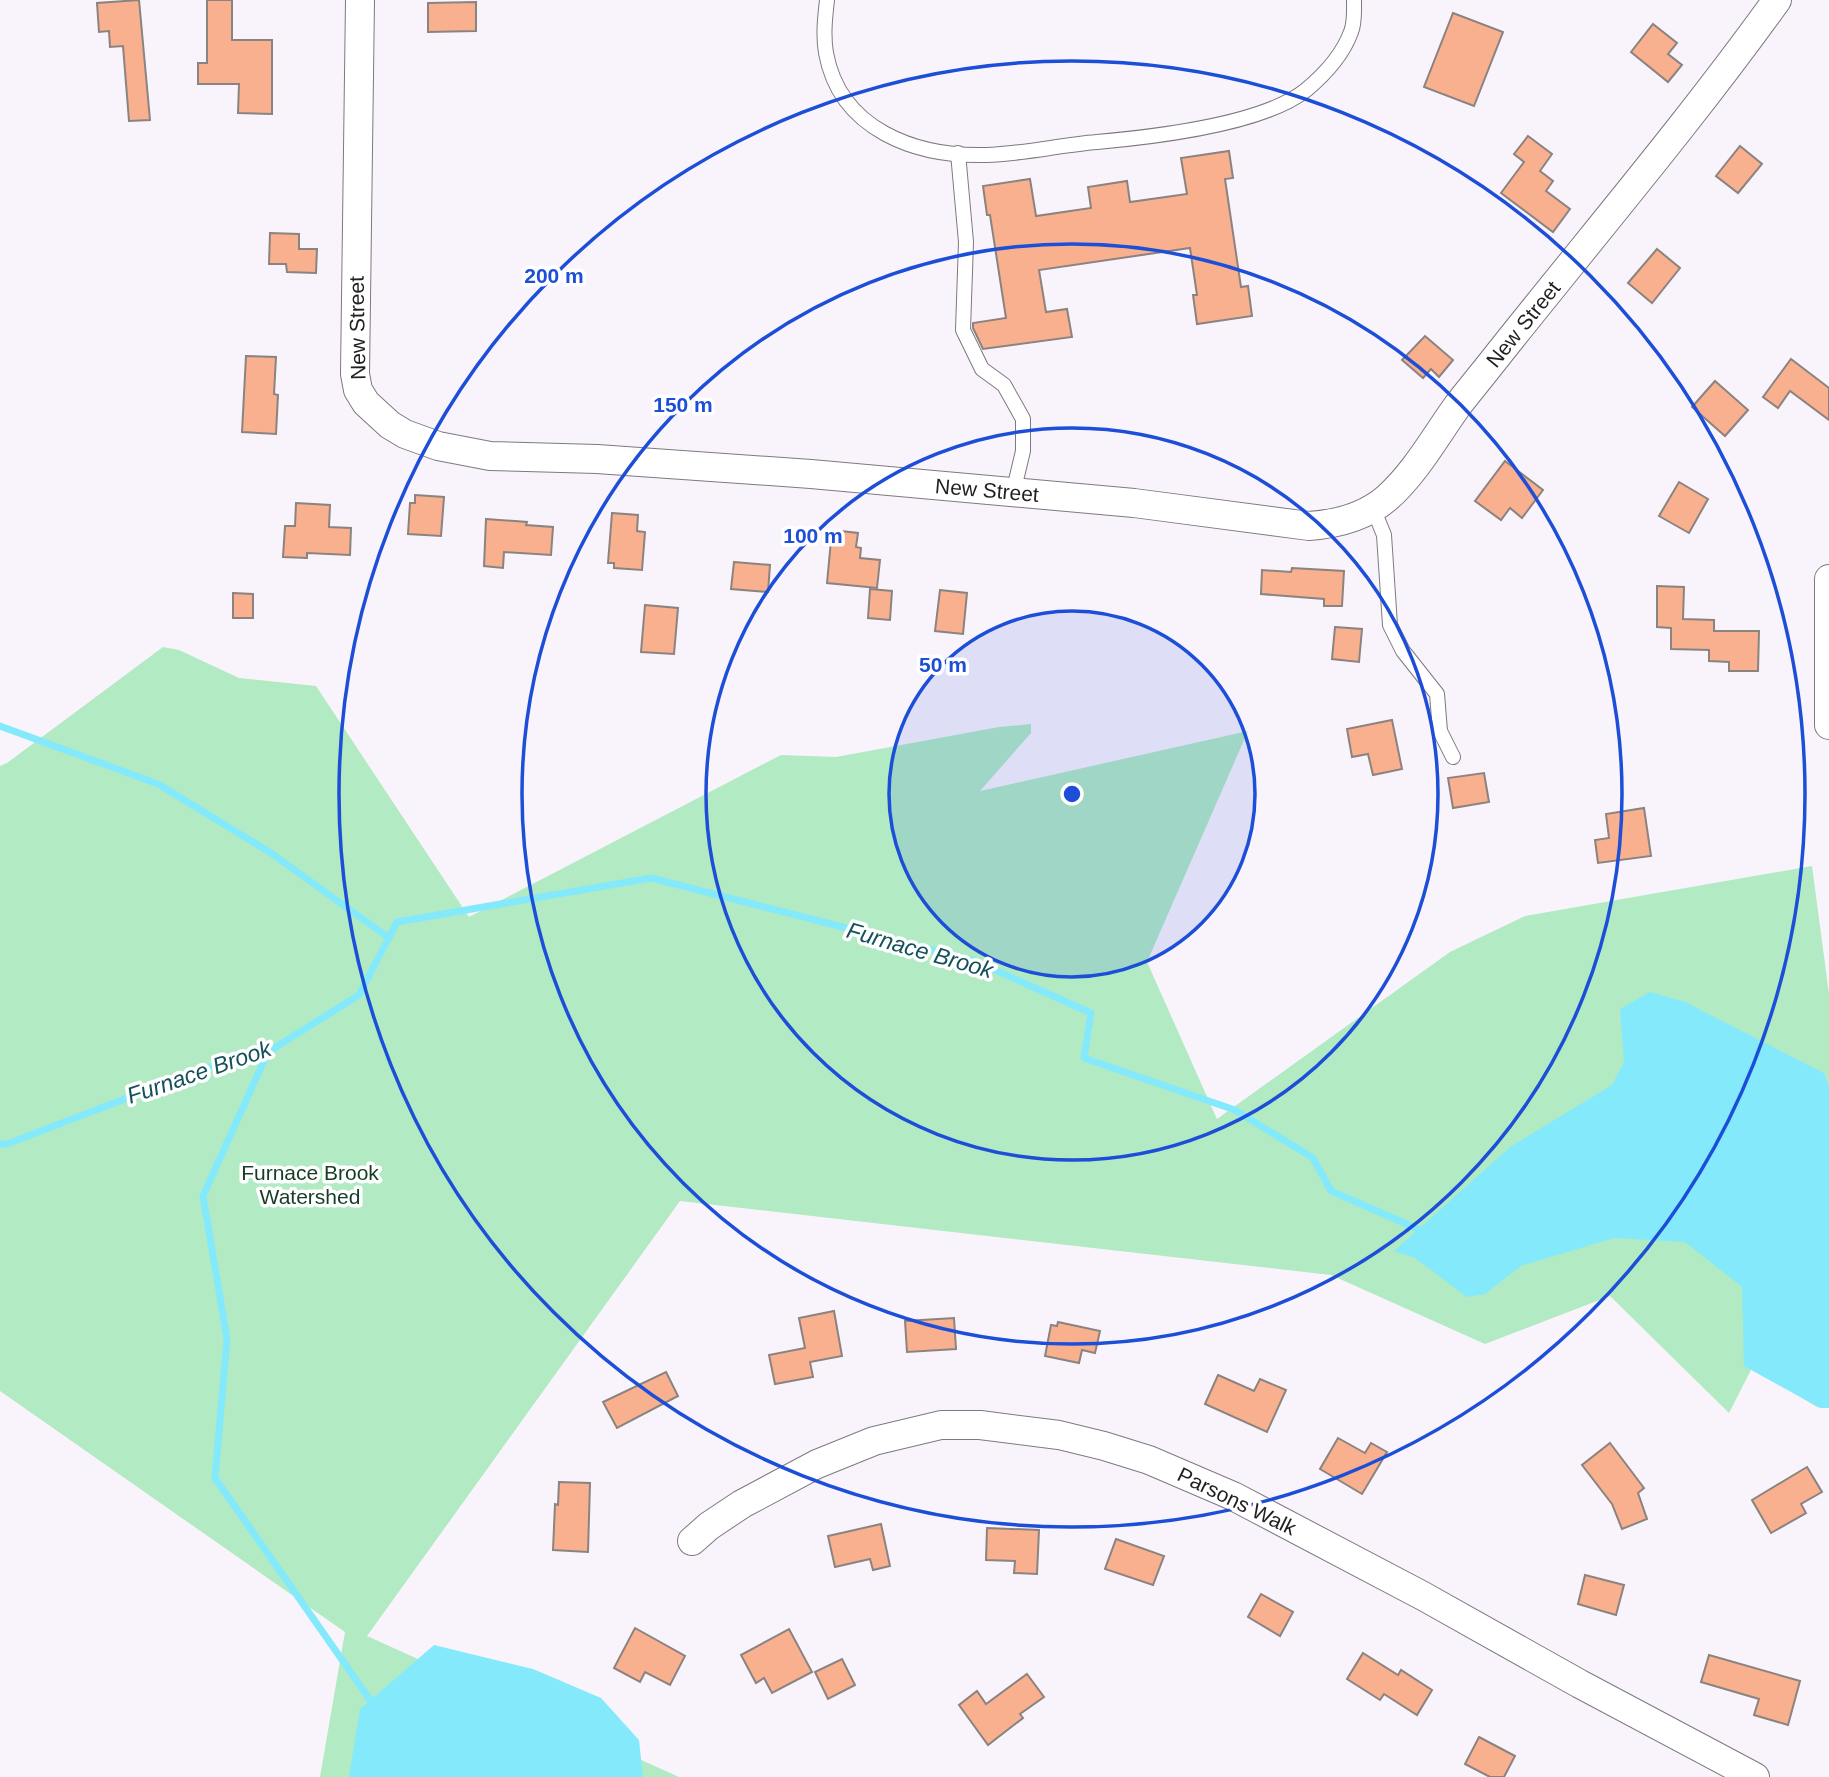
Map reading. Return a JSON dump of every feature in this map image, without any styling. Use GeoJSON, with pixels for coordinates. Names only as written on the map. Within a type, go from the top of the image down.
{"type":"FeatureCollection","features":[{"type":"Feature","properties":{"kind":"street","name":"New Street"},"geometry":{"type":"LineString","coordinates":[[360,0],[355,374],[358,390],[366,403],[390,425],[405,434],[438,446],[490,456],[597,459],[727,468],[1190,509],[1309,526],[1343,521],[1373,508],[1413,470],[1466,396],[1654,162],[1777,0]]}},
{"type":"Feature","properties":{"kind":"street"},"geometry":{"type":"LineString","coordinates":[[1829,579],[1829,725]]}},
{"type":"Feature","properties":{"kind":"street","name":"Parsons Walk"},"geometry":{"type":"LineString","coordinates":[[692,1541],[727,1512],[817,1464],[874,1441],[941,1425],[980,1425],[1059,1435],[1149,1460],[1233,1496],[1755,1777]]}},
{"type":"Feature","properties":{"kind":"lane"},"geometry":{"type":"LineString","coordinates":[[827,0],[824,29],[826,54],[836,80],[851,106],[870,126],[893,139],[920,148],[986,155],[1165,135],[1214,125],[1277,106],[1304,91],[1324,73],[1341,52],[1352,30],[1354,0]]}},
{"type":"Feature","properties":{"kind":"lane"},"geometry":{"type":"LineString","coordinates":[[958,153],[966,242],[963,330],[982,369],[1004,385],[1023,419],[1023,451],[1013,493]]}},
{"type":"Feature","properties":{"kind":"lane"},"geometry":{"type":"LineString","coordinates":[[1373,508],[1384,536],[1390,625],[1403,651],[1437,694],[1440,731],[1453,757]]}},
{"type":"Feature","properties":{"kind":"green space","name":"Furnace Brook Watershed"},"geometry":{"type":"Polygon","coordinates":[[[163,647],[179,650],[239,678],[316,686],[469,917],[781,755],[836,757],[999,727],[1031,724],[1031,733],[980,791],[1248,731],[1147,962],[1217,1119],[1450,952],[1525,916],[1812,866],[1829,994],[1829,1407],[1817,1407],[1752,1368],[1729,1413],[1610,1296],[1485,1344],[1331,1275],[680,1201],[367,1636],[679,1777],[320,1777],[345,1632],[0,1391],[0,766],[163,647]]]}},
{"type":"Feature","properties":{"kind":"water"},"geometry":{"type":"Polygon","coordinates":[[[1650,992],[1685,1002],[1824,1073],[1829,1086],[1829,1408],[1820,1408],[1744,1366],[1742,1287],[1685,1242],[1614,1238],[1521,1266],[1485,1294],[1467,1297],[1415,1258],[1394,1251],[1510,1147],[1612,1085],[1624,1062],[1620,1009],[1650,992]]]}},
{"type":"Feature","properties":{"kind":"water"},"geometry":{"type":"Polygon","coordinates":[[[434,1645],[533,1669],[601,1698],[639,1740],[643,1777],[349,1777],[360,1709],[434,1645]]]}},
{"type":"Feature","properties":{"kind":"building"},"geometry":{"type":"Polygon","coordinates":[[[139,0],[150,120],[129,121],[123,46],[110,47],[109,31],[99,32],[97,3],[139,0]]]}},
{"type":"Feature","properties":{"kind":"building"},"geometry":{"type":"Polygon","coordinates":[[[207,0],[232,0],[232,40],[272,40],[272,114],[238,113],[239,84],[198,84],[198,63],[207,63],[207,0]]]}},
{"type":"Feature","properties":{"kind":"building"},"geometry":{"type":"Polygon","coordinates":[[[476,2],[476,31],[428,32],[428,3],[476,2]]]}},
{"type":"Feature","properties":{"kind":"building"},"geometry":{"type":"Polygon","coordinates":[[[1453,13],[1503,32],[1474,106],[1424,87],[1453,13]]]}},
{"type":"Feature","properties":{"kind":"building"},"geometry":{"type":"Polygon","coordinates":[[[1653,24],[1677,43],[1668,54],[1682,65],[1668,82],[1631,52],[1653,24]]]}},
{"type":"Feature","properties":{"kind":"building"},"geometry":{"type":"Polygon","coordinates":[[[1528,136],[1552,154],[1540,171],[1553,181],[1546,191],[1570,209],[1553,232],[1501,193],[1524,162],[1514,154],[1528,136]]]}},
{"type":"Feature","properties":{"kind":"building"},"geometry":{"type":"Polygon","coordinates":[[[1740,146],[1762,164],[1738,193],[1716,176],[1740,146]]]}},
{"type":"Feature","properties":{"kind":"building"},"geometry":{"type":"Polygon","coordinates":[[[1229,151],[1233,178],[1225,179],[1241,287],[1248,286],[1252,316],[1197,324],[1193,295],[1197,295],[1190,248],[1039,270],[1046,312],[1067,309],[1072,337],[983,349],[973,323],[1006,318],[983,186],[1030,179],[1036,216],[1091,208],[1088,187],[1127,181],[1130,202],[1187,194],[1181,158],[1229,151]]]}},
{"type":"Feature","properties":{"kind":"building"},"geometry":{"type":"Polygon","coordinates":[[[270,233],[299,234],[299,249],[317,249],[316,273],[287,272],[286,264],[269,264],[270,233]]]}},
{"type":"Feature","properties":{"kind":"building"},"geometry":{"type":"Polygon","coordinates":[[[1657,249],[1680,268],[1652,303],[1628,283],[1657,249]]]}},
{"type":"Feature","properties":{"kind":"building"},"geometry":{"type":"Polygon","coordinates":[[[1425,336],[1453,360],[1439,377],[1431,369],[1423,378],[1402,360],[1425,336]]]}},
{"type":"Feature","properties":{"kind":"building"},"geometry":{"type":"Polygon","coordinates":[[[246,356],[276,357],[276,434],[242,432],[246,356]]]}},
{"type":"Feature","properties":{"kind":"building"},"geometry":{"type":"Polygon","coordinates":[[[1791,359],[1829,388],[1829,420],[1790,391],[1778,408],[1763,397],[1791,359]]]}},
{"type":"Feature","properties":{"kind":"building"},"geometry":{"type":"Polygon","coordinates":[[[1715,381],[1748,410],[1725,436],[1692,407],[1715,381]]]}},
{"type":"Feature","properties":{"kind":"building"},"geometry":{"type":"Polygon","coordinates":[[[1505,461],[1543,490],[1522,518],[1510,508],[1501,520],[1475,501],[1505,461]]]}},
{"type":"Feature","properties":{"kind":"building"},"geometry":{"type":"Polygon","coordinates":[[[1679,482],[1708,499],[1689,533],[1659,516],[1679,482]]]}},
{"type":"Feature","properties":{"kind":"building"},"geometry":{"type":"Polygon","coordinates":[[[415,495],[444,497],[441,536],[408,534],[410,503],[415,503],[415,495]]]}},
{"type":"Feature","properties":{"kind":"building"},"geometry":{"type":"Polygon","coordinates":[[[296,503],[330,505],[329,527],[351,528],[350,555],[307,553],[307,558],[283,557],[285,526],[295,526],[296,503]]]}},
{"type":"Feature","properties":{"kind":"building"},"geometry":{"type":"Polygon","coordinates":[[[612,513],[638,515],[637,531],[645,532],[642,570],[614,568],[614,563],[608,563],[612,513]]]}},
{"type":"Feature","properties":{"kind":"building"},"geometry":{"type":"Polygon","coordinates":[[[486,519],[553,527],[551,555],[504,552],[503,568],[484,566],[486,519]]]}},
{"type":"Feature","properties":{"kind":"building"},"geometry":{"type":"Polygon","coordinates":[[[832,530],[858,533],[856,547],[861,548],[860,558],[880,560],[877,588],[827,583],[832,530]]]}},
{"type":"Feature","properties":{"kind":"building"},"geometry":{"type":"Polygon","coordinates":[[[734,562],[770,565],[768,592],[731,589],[734,562]]]}},
{"type":"Feature","properties":{"kind":"building"},"geometry":{"type":"Polygon","coordinates":[[[1292,568],[1344,571],[1342,606],[1324,606],[1324,599],[1261,594],[1262,570],[1291,572],[1292,568]]]}},
{"type":"Feature","properties":{"kind":"building"},"geometry":{"type":"Polygon","coordinates":[[[1657,586],[1684,587],[1683,619],[1714,620],[1714,631],[1759,631],[1758,671],[1729,671],[1729,662],[1709,661],[1709,650],[1671,649],[1671,628],[1657,627],[1657,586]]]}},
{"type":"Feature","properties":{"kind":"building"},"geometry":{"type":"Polygon","coordinates":[[[870,589],[892,591],[890,620],[868,618],[870,589]]]}},
{"type":"Feature","properties":{"kind":"building"},"geometry":{"type":"Polygon","coordinates":[[[940,590],[967,593],[963,634],[935,631],[940,590]]]}},
{"type":"Feature","properties":{"kind":"building"},"geometry":{"type":"Polygon","coordinates":[[[233,593],[253,594],[253,618],[233,618],[233,593]]]}},
{"type":"Feature","properties":{"kind":"building"},"geometry":{"type":"Polygon","coordinates":[[[645,605],[678,608],[674,654],[641,652],[645,605]]]}},
{"type":"Feature","properties":{"kind":"building"},"geometry":{"type":"Polygon","coordinates":[[[1335,627],[1362,629],[1359,662],[1332,659],[1335,627]]]}},
{"type":"Feature","properties":{"kind":"building"},"geometry":{"type":"Polygon","coordinates":[[[1392,720],[1402,769],[1373,775],[1368,754],[1352,757],[1347,729],[1392,720]]]}},
{"type":"Feature","properties":{"kind":"building"},"geometry":{"type":"Polygon","coordinates":[[[1484,773],[1489,802],[1453,808],[1448,778],[1484,773]]]}},
{"type":"Feature","properties":{"kind":"building"},"geometry":{"type":"Polygon","coordinates":[[[1644,808],[1651,856],[1598,863],[1595,840],[1609,838],[1606,814],[1644,808]]]}},
{"type":"Feature","properties":{"kind":"building"},"geometry":{"type":"Polygon","coordinates":[[[834,1311],[842,1356],[810,1362],[813,1377],[775,1384],[769,1355],[805,1348],[799,1318],[834,1311]]]}},
{"type":"Feature","properties":{"kind":"building"},"geometry":{"type":"Polygon","coordinates":[[[954,1318],[956,1349],[907,1352],[905,1321],[954,1318]]]}},
{"type":"Feature","properties":{"kind":"building"},"geometry":{"type":"Polygon","coordinates":[[[1058,1322],[1100,1331],[1095,1353],[1082,1350],[1079,1363],[1045,1356],[1051,1325],[1057,1326],[1058,1322]]]}},
{"type":"Feature","properties":{"kind":"building"},"geometry":{"type":"Polygon","coordinates":[[[666,1372],[678,1396],[617,1428],[603,1402],[666,1372]]]}},
{"type":"Feature","properties":{"kind":"building"},"geometry":{"type":"Polygon","coordinates":[[[1218,1375],[1254,1391],[1260,1379],[1286,1390],[1267,1432],[1205,1404],[1218,1375]]]}},
{"type":"Feature","properties":{"kind":"building"},"geometry":{"type":"Polygon","coordinates":[[[1338,1438],[1365,1453],[1371,1443],[1387,1452],[1362,1494],[1320,1469],[1338,1438]]]}},
{"type":"Feature","properties":{"kind":"building"},"geometry":{"type":"Polygon","coordinates":[[[1610,1443],[1644,1488],[1638,1493],[1647,1519],[1622,1529],[1612,1504],[1582,1465],[1610,1443]]]}},
{"type":"Feature","properties":{"kind":"building"},"geometry":{"type":"Polygon","coordinates":[[[1807,1467],[1822,1492],[1801,1504],[1806,1513],[1771,1533],[1752,1500],[1807,1467]]]}},
{"type":"Feature","properties":{"kind":"building"},"geometry":{"type":"Polygon","coordinates":[[[559,1482],[590,1483],[588,1552],[553,1550],[559,1482]]]}},
{"type":"Feature","properties":{"kind":"building"},"geometry":{"type":"Polygon","coordinates":[[[881,1524],[890,1566],[873,1570],[870,1559],[835,1567],[828,1536],[881,1524]]]}},
{"type":"Feature","properties":{"kind":"building"},"geometry":{"type":"Polygon","coordinates":[[[987,1528],[1039,1530],[1037,1574],[1014,1573],[1015,1561],[986,1560],[987,1528]]]}},
{"type":"Feature","properties":{"kind":"building"},"geometry":{"type":"Polygon","coordinates":[[[1116,1539],[1164,1556],[1153,1585],[1105,1569],[1116,1539]]]}},
{"type":"Feature","properties":{"kind":"building"},"geometry":{"type":"Polygon","coordinates":[[[1585,1575],[1624,1585],[1616,1615],[1578,1604],[1585,1575]]]}},
{"type":"Feature","properties":{"kind":"building"},"geometry":{"type":"Polygon","coordinates":[[[1261,1594],[1293,1612],[1280,1636],[1248,1617],[1261,1594]]]}},
{"type":"Feature","properties":{"kind":"building"},"geometry":{"type":"Polygon","coordinates":[[[635,1628],[685,1656],[670,1685],[645,1672],[640,1682],[614,1668],[635,1628]]]}},
{"type":"Feature","properties":{"kind":"building"},"geometry":{"type":"Polygon","coordinates":[[[789,1629],[812,1672],[772,1693],[764,1678],[756,1683],[741,1655],[789,1629]]]}},
{"type":"Feature","properties":{"kind":"building"},"geometry":{"type":"Polygon","coordinates":[[[1363,1653],[1398,1675],[1401,1670],[1432,1690],[1417,1715],[1384,1694],[1380,1700],[1347,1679],[1363,1653]]]}},
{"type":"Feature","properties":{"kind":"building"},"geometry":{"type":"Polygon","coordinates":[[[1709,1655],[1800,1681],[1788,1725],[1754,1715],[1759,1699],[1701,1682],[1709,1655]]]}},
{"type":"Feature","properties":{"kind":"building"},"geometry":{"type":"Polygon","coordinates":[[[842,1659],[855,1685],[828,1699],[815,1672],[842,1659]]]}},
{"type":"Feature","properties":{"kind":"building"},"geometry":{"type":"Polygon","coordinates":[[[1027,1674],[1044,1697],[1020,1714],[1023,1718],[988,1745],[959,1705],[977,1691],[986,1704],[1027,1674]]]}},
{"type":"Feature","properties":{"kind":"building"},"geometry":{"type":"Polygon","coordinates":[[[1479,1737],[1515,1756],[1504,1777],[1490,1777],[1465,1764],[1479,1737]]]}},
{"type":"Feature","properties":{"kind":"waterway"},"geometry":{"type":"LineString","coordinates":[[0,726],[158,784],[271,853],[389,938]]}},
{"type":"Feature","properties":{"kind":"waterway","name":"Furnace Brook"},"geometry":{"type":"LineString","coordinates":[[0,1144],[7,1144],[203,1069],[268,1052],[359,995],[397,922],[651,878],[975,961],[1091,1013],[1084,1058],[1235,1110],[1313,1158],[1331,1191],[1425,1232]]}},
{"type":"Feature","properties":{"kind":"waterway"},"geometry":{"type":"LineString","coordinates":[[268,1052],[203,1196],[227,1339],[215,1478],[375,1707]]}}]}
